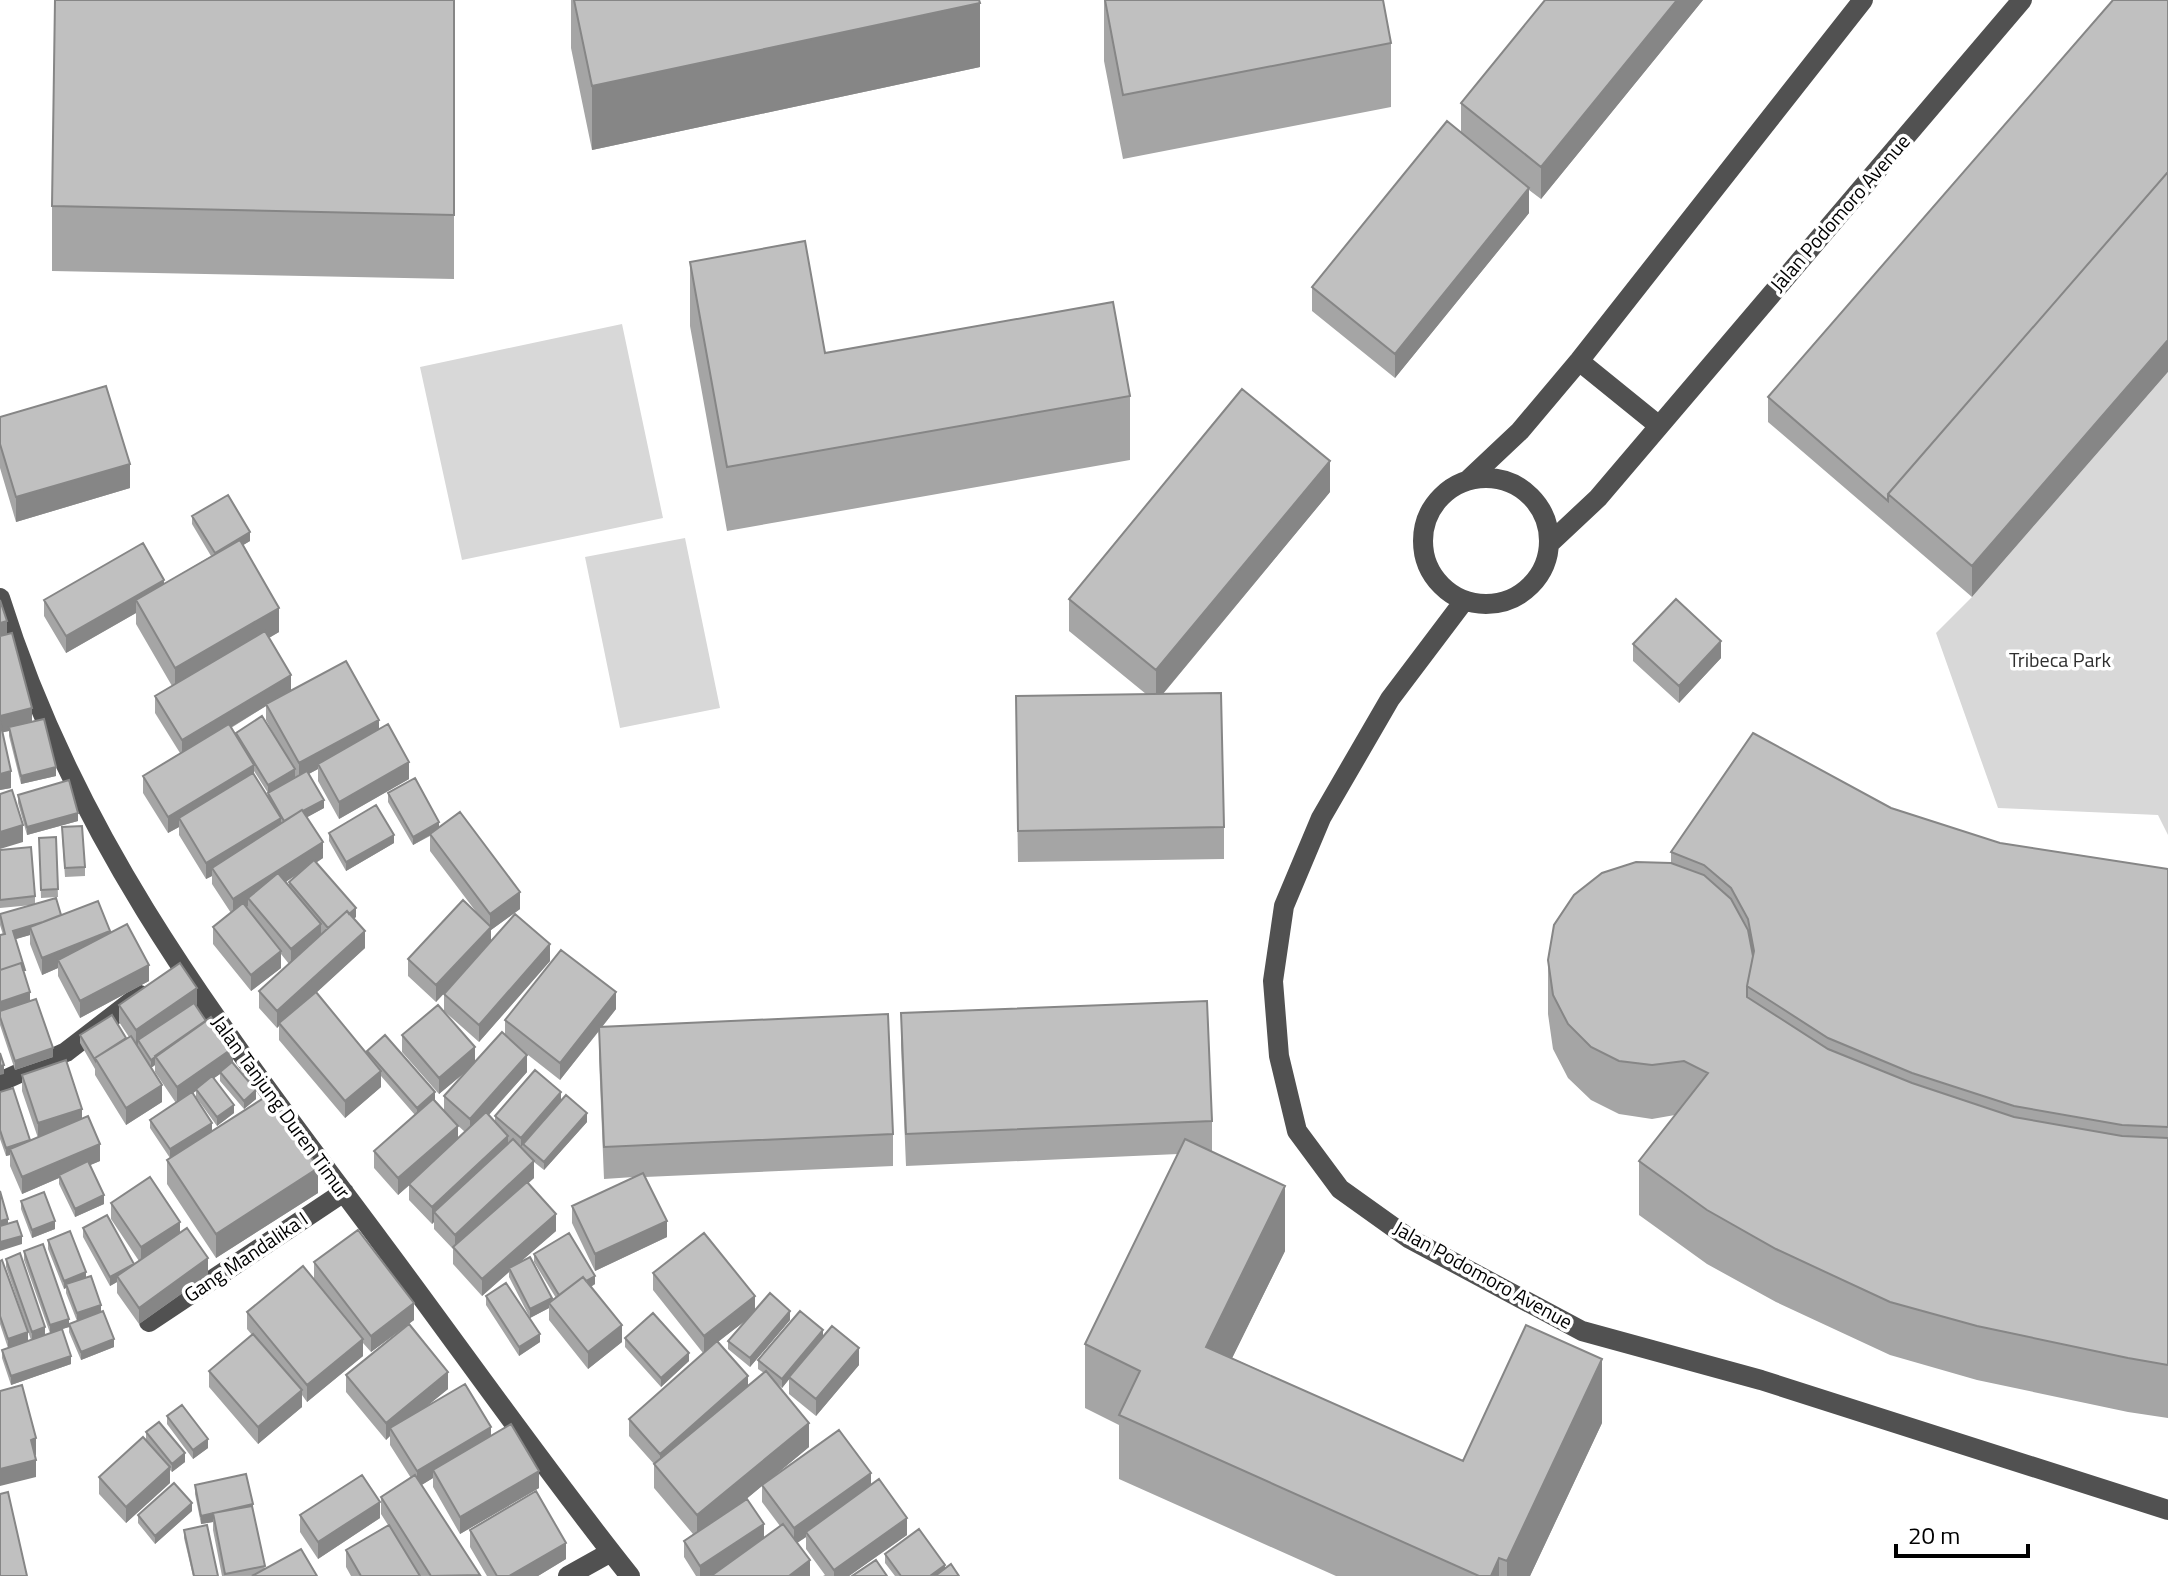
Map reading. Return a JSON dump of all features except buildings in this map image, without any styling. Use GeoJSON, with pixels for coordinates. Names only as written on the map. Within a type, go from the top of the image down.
{"type":"FeatureCollection","features":[{"type":"Feature","properties":{"kind":"street"},"geometry":{"type":"LineString","coordinates":[[1468,480],[1507,482],[1525,492],[1539,506],[1547,524],[1549,544],[1546,563],[1536,580],[1521,594],[1493,603],[1464,601],[1446,591],[1433,577],[1425,559],[1422,539],[1425,520],[1435,503],[1450,489],[1468,480],[1520,431],[1579,361],[1863,0]]}},
{"type":"Feature","properties":{"kind":"street","name":"Jalan Podomoro Avenue"},"geometry":{"type":"LineString","coordinates":[[1549,544],[1598,498],[2022,0]]}},
{"type":"Feature","properties":{"kind":"street"},"geometry":{"type":"LineString","coordinates":[[1579,361],[1658,425]]}},
{"type":"Feature","properties":{"kind":"street","name":"Jalan Tanjung Duren Timur"},"geometry":{"type":"LineString","coordinates":[[0,598],[36,701],[90,820],[178,966],[630,1576]]}},
{"type":"Feature","properties":{"kind":"street","name":"Jalan Podomoro Avenue"},"geometry":{"type":"LineString","coordinates":[[1464,601],[1390,699],[1321,818],[1284,906],[1273,981],[1279,1056],[1297,1131],[1340,1189],[1410,1239],[1582,1331],[1761,1380],[2168,1510]]}},
{"type":"Feature","properties":{"kind":"street"},"geometry":{"type":"LineString","coordinates":[[0,1082],[66,1052],[178,966]]}},
{"type":"Feature","properties":{"kind":"street","name":"Gang Mandalika I"},"geometry":{"type":"LineString","coordinates":[[149,1322],[344,1192]]}},
{"type":"Feature","properties":{"kind":"street"},"geometry":{"type":"LineString","coordinates":[[568,1576],[611,1552]]}},
{"type":"Feature","properties":{"kind":"green space"},"geometry":{"type":"Polygon","coordinates":[[[622,324],[663,518],[462,560],[420,367],[622,324]]]}},
{"type":"Feature","properties":{"kind":"green space","name":"Tribeca Park"},"geometry":{"type":"Polygon","coordinates":[[[2168,372],[2168,835],[2158,815],[1998,808],[1936,633],[1972,597],[2168,372]]]}},
{"type":"Feature","properties":{"kind":"green space"},"geometry":{"type":"Polygon","coordinates":[[[685,538],[720,708],[620,728],[585,557],[685,538]]]}}]}
